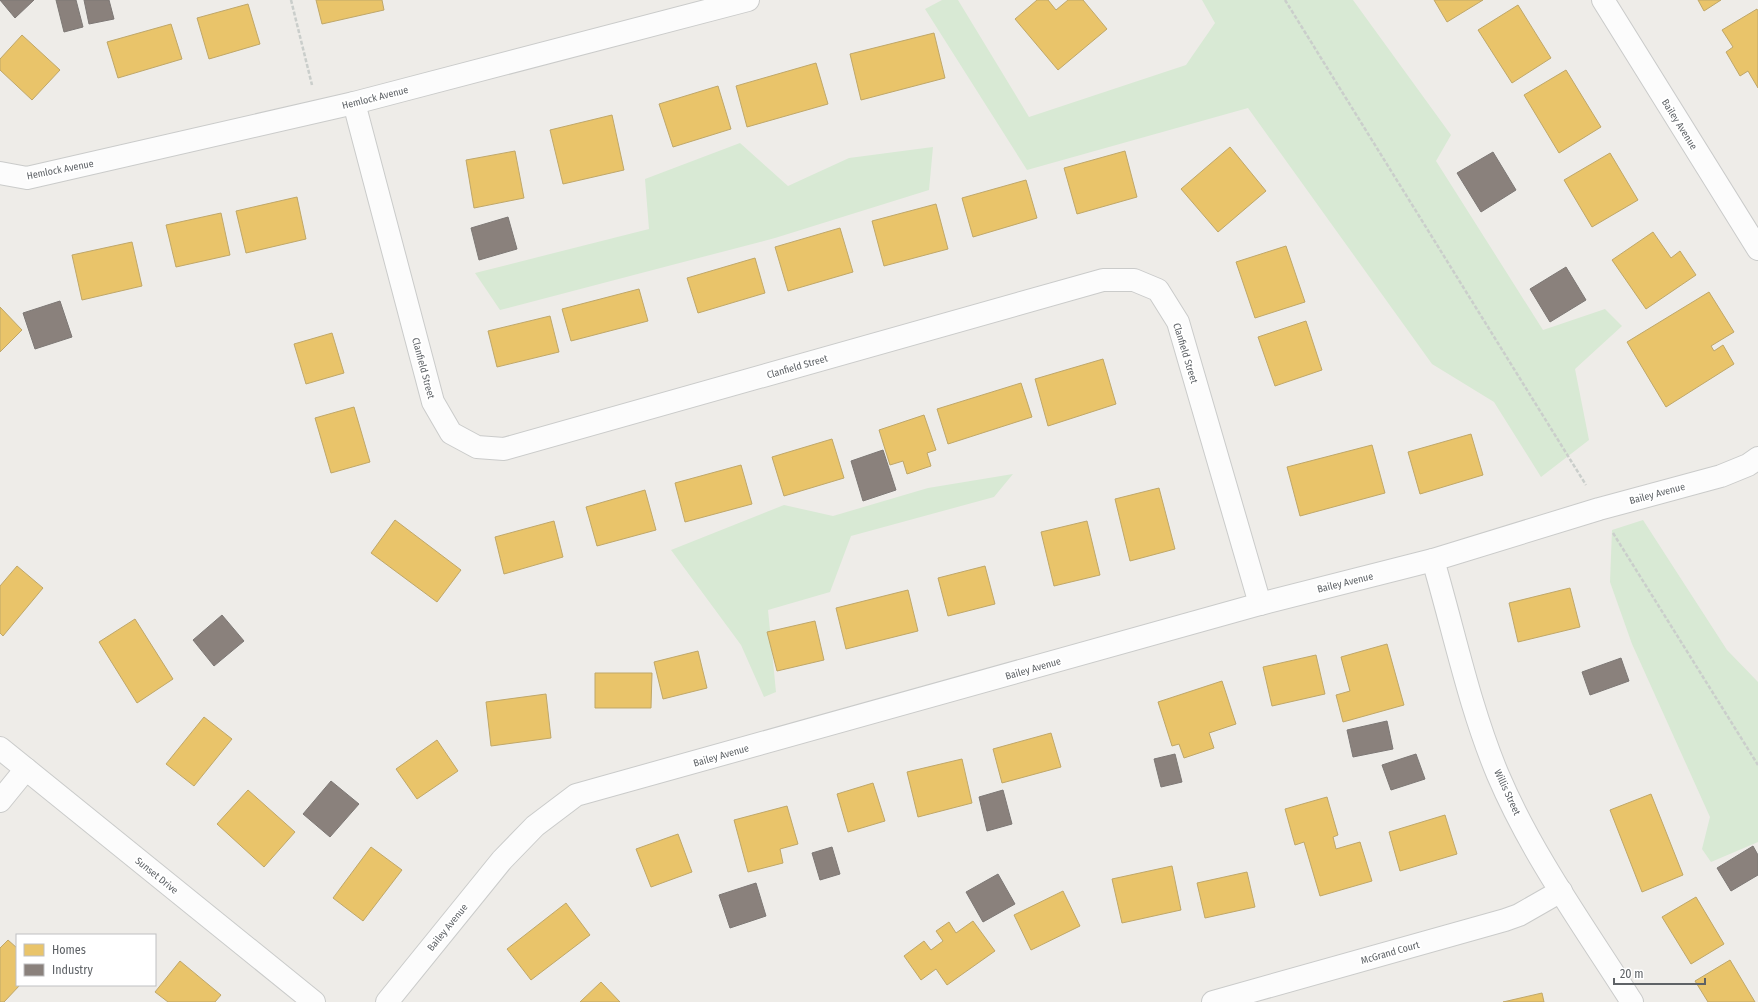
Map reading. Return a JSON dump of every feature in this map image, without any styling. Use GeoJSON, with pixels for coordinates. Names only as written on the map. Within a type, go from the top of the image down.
{"type":"FeatureCollection","features":[{"type":"Feature","properties":{"kind":"street","name":"Hemlock Avenue"},"geometry":{"type":"LineString","coordinates":[[0,173],[27,178],[318,112],[748,0]]}},
{"type":"Feature","properties":{"kind":"street","name":"Bailey Avenue"},"geometry":{"type":"LineString","coordinates":[[1603,0],[1758,249]]}},
{"type":"Feature","properties":{"kind":"street","name":"Clanfield Street"},"geometry":{"type":"LineString","coordinates":[[354,103],[433,402],[451,433],[477,447],[504,449],[1103,280],[1134,280],[1158,290],[1178,322],[1260,604]]}},
{"type":"Feature","properties":{"kind":"street","name":"Bailey Avenue"},"geometry":{"type":"LineString","coordinates":[[387,1002],[502,860],[535,826],[576,795],[1260,604],[1433,560],[1600,509],[1720,476],[1748,465],[1758,458]]}},
{"type":"Feature","properties":{"kind":"street","name":"Willis Street"},"geometry":{"type":"LineString","coordinates":[[1433,560],[1469,690],[1498,774],[1533,845],[1632,1002]]}},
{"type":"Feature","properties":{"kind":"street","name":"Sunset Drive"},"geometry":{"type":"LineString","coordinates":[[0,748],[314,1002]]}},
{"type":"Feature","properties":{"kind":"street"},"geometry":{"type":"LineString","coordinates":[[0,801],[26,770]]}},
{"type":"Feature","properties":{"kind":"street","name":"McGrand Court"},"geometry":{"type":"LineString","coordinates":[[1214,1002],[1505,920],[1519,915],[1561,891]]}},
{"type":"Feature","properties":{"kind":"path"},"geometry":{"type":"LineString","coordinates":[[291,0],[318,112]]}},
{"type":"Feature","properties":{"kind":"path"},"geometry":{"type":"LineString","coordinates":[[1284,0],[1560,442],[1758,765]]}},
{"type":"Feature","properties":{"kind":"green space"},"geometry":{"type":"Polygon","coordinates":[[[942,0],[958,0],[1029,117],[1186,65],[1215,23],[1202,0],[1353,0],[1451,135],[1436,161],[1543,330],[1605,309],[1622,326],[1575,369],[1589,440],[1541,477],[1494,402],[1432,364],[1248,108],[1027,170],[925,9],[942,0]]]}},
{"type":"Feature","properties":{"kind":"green space"},"geometry":{"type":"Polygon","coordinates":[[[740,143],[788,186],[849,158],[933,147],[929,190],[775,238],[500,310],[475,273],[649,229],[645,179],[740,143]]]}},
{"type":"Feature","properties":{"kind":"green space"},"geometry":{"type":"Polygon","coordinates":[[[1013,474],[994,497],[851,536],[830,592],[768,610],[776,692],[764,697],[741,645],[671,550],[784,505],[833,516],[928,488],[1013,474]]]}},
{"type":"Feature","properties":{"kind":"green space"},"geometry":{"type":"Polygon","coordinates":[[[1643,520],[1727,650],[1758,682],[1758,842],[1711,862],[1702,849],[1710,817],[1632,644],[1610,582],[1612,530],[1643,520]]]}},
{"type":"Feature","properties":{"kind":"building: Homes"},"geometry":{"type":"Polygon","coordinates":[[[316,0],[382,0],[384,10],[322,24],[316,0]]]}},
{"type":"Feature","properties":{"kind":"building: Homes"},"geometry":{"type":"Polygon","coordinates":[[[1037,0],[1048,0],[1056,10],[1068,0],[1083,0],[1107,29],[1058,70],[1015,19],[1037,0]]]}},
{"type":"Feature","properties":{"kind":"building: Homes"},"geometry":{"type":"Polygon","coordinates":[[[1434,0],[1483,0],[1447,22],[1434,0]]]}},
{"type":"Feature","properties":{"kind":"building: Homes"},"geometry":{"type":"Polygon","coordinates":[[[1698,0],[1721,0],[1704,11],[1698,0]]]}},
{"type":"Feature","properties":{"kind":"building: Homes"},"geometry":{"type":"Polygon","coordinates":[[[248,4],[260,44],[209,59],[197,18],[248,4]]]}},
{"type":"Feature","properties":{"kind":"building: Homes"},"geometry":{"type":"Polygon","coordinates":[[[1518,5],[1551,58],[1512,83],[1478,30],[1518,5]]]}},
{"type":"Feature","properties":{"kind":"building: Homes"},"geometry":{"type":"Polygon","coordinates":[[[1757,9],[1758,88],[1748,71],[1740,76],[1726,52],[1733,47],[1722,30],[1757,9]]]}},
{"type":"Feature","properties":{"kind":"building: Homes"},"geometry":{"type":"Polygon","coordinates":[[[171,24],[182,59],[118,78],[107,42],[171,24]]]}},
{"type":"Feature","properties":{"kind":"building: Homes"},"geometry":{"type":"Polygon","coordinates":[[[934,33],[945,78],[861,100],[850,54],[934,33]]]}},
{"type":"Feature","properties":{"kind":"building: Homes"},"geometry":{"type":"Polygon","coordinates":[[[22,35],[60,70],[32,100],[0,70],[0,59],[22,35]]]}},
{"type":"Feature","properties":{"kind":"building: Homes"},"geometry":{"type":"Polygon","coordinates":[[[816,63],[828,104],[747,127],[736,86],[816,63]]]}},
{"type":"Feature","properties":{"kind":"building: Homes"},"geometry":{"type":"Polygon","coordinates":[[[1566,70],[1601,127],[1559,153],[1524,95],[1566,70]]]}},
{"type":"Feature","properties":{"kind":"building: Homes"},"geometry":{"type":"Polygon","coordinates":[[[718,86],[731,129],[673,147],[659,104],[718,86]]]}},
{"type":"Feature","properties":{"kind":"building: Homes"},"geometry":{"type":"Polygon","coordinates":[[[612,115],[624,170],[563,184],[550,130],[612,115]]]}},
{"type":"Feature","properties":{"kind":"building: Homes"},"geometry":{"type":"Polygon","coordinates":[[[1230,147],[1266,191],[1218,232],[1181,189],[1230,147]]]}},
{"type":"Feature","properties":{"kind":"building: Homes"},"geometry":{"type":"Polygon","coordinates":[[[515,151],[524,198],[474,208],[466,160],[515,151]]]}},
{"type":"Feature","properties":{"kind":"building: Homes"},"geometry":{"type":"Polygon","coordinates":[[[1125,151],[1137,197],[1077,214],[1064,168],[1125,151]]]}},
{"type":"Feature","properties":{"kind":"building: Homes"},"geometry":{"type":"Polygon","coordinates":[[[1610,153],[1638,200],[1592,227],[1564,180],[1610,153]]]}},
{"type":"Feature","properties":{"kind":"building: Homes"},"geometry":{"type":"Polygon","coordinates":[[[1026,180],[1037,218],[973,237],[962,198],[1026,180]]]}},
{"type":"Feature","properties":{"kind":"building: Homes"},"geometry":{"type":"Polygon","coordinates":[[[297,197],[306,239],[246,253],[236,211],[297,197]]]}},
{"type":"Feature","properties":{"kind":"building: Homes"},"geometry":{"type":"Polygon","coordinates":[[[936,204],[948,249],[884,266],[872,221],[936,204]]]}},
{"type":"Feature","properties":{"kind":"building: Homes"},"geometry":{"type":"Polygon","coordinates":[[[221,213],[230,255],[176,267],[166,225],[221,213]]]}},
{"type":"Feature","properties":{"kind":"building: Homes"},"geometry":{"type":"Polygon","coordinates":[[[840,228],[853,272],[788,291],[775,247],[840,228]]]}},
{"type":"Feature","properties":{"kind":"building: Homes"},"geometry":{"type":"Polygon","coordinates":[[[1653,232],[1671,258],[1680,251],[1696,275],[1646,309],[1612,260],[1653,232]]]}},
{"type":"Feature","properties":{"kind":"building: Homes"},"geometry":{"type":"Polygon","coordinates":[[[132,242],[142,286],[82,300],[72,255],[132,242]]]}},
{"type":"Feature","properties":{"kind":"building: Homes"},"geometry":{"type":"Polygon","coordinates":[[[1286,246],[1305,302],[1255,318],[1236,262],[1286,246]]]}},
{"type":"Feature","properties":{"kind":"building: Homes"},"geometry":{"type":"Polygon","coordinates":[[[755,258],[765,293],[698,313],[687,278],[755,258]]]}},
{"type":"Feature","properties":{"kind":"building: Homes"},"geometry":{"type":"Polygon","coordinates":[[[639,289],[648,321],[571,341],[562,309],[639,289]]]}},
{"type":"Feature","properties":{"kind":"building: Homes"},"geometry":{"type":"Polygon","coordinates":[[[1709,292],[1734,332],[1711,346],[1714,351],[1723,345],[1734,364],[1666,407],[1627,342],[1709,292]]]}},
{"type":"Feature","properties":{"kind":"building: Homes"},"geometry":{"type":"Polygon","coordinates":[[[0,307],[22,330],[0,352],[0,307]]]}},
{"type":"Feature","properties":{"kind":"building: Homes"},"geometry":{"type":"Polygon","coordinates":[[[550,316],[559,352],[497,367],[488,331],[550,316]]]}},
{"type":"Feature","properties":{"kind":"building: Homes"},"geometry":{"type":"Polygon","coordinates":[[[1306,321],[1322,370],[1275,386],[1258,337],[1306,321]]]}},
{"type":"Feature","properties":{"kind":"building: Homes"},"geometry":{"type":"Polygon","coordinates":[[[332,333],[344,373],[306,384],[294,344],[332,333]]]}},
{"type":"Feature","properties":{"kind":"building: Homes"},"geometry":{"type":"Polygon","coordinates":[[[1103,359],[1116,404],[1048,426],[1035,379],[1103,359]]]}},
{"type":"Feature","properties":{"kind":"building: Homes"},"geometry":{"type":"Polygon","coordinates":[[[1021,383],[1032,417],[948,444],[937,409],[1021,383]]]}},
{"type":"Feature","properties":{"kind":"building: Homes"},"geometry":{"type":"Polygon","coordinates":[[[354,407],[370,462],[331,473],[315,418],[354,407]]]}},
{"type":"Feature","properties":{"kind":"building: Homes"},"geometry":{"type":"Polygon","coordinates":[[[924,415],[936,450],[927,453],[931,466],[907,474],[903,461],[890,465],[879,430],[924,415]]]}},
{"type":"Feature","properties":{"kind":"building: Homes"},"geometry":{"type":"Polygon","coordinates":[[[1471,434],[1483,475],[1420,494],[1408,452],[1471,434]]]}},
{"type":"Feature","properties":{"kind":"building: Homes"},"geometry":{"type":"Polygon","coordinates":[[[832,439],[844,478],[784,496],[772,457],[832,439]]]}},
{"type":"Feature","properties":{"kind":"building: Homes"},"geometry":{"type":"Polygon","coordinates":[[[1372,445],[1385,493],[1300,516],[1287,467],[1372,445]]]}},
{"type":"Feature","properties":{"kind":"building: Homes"},"geometry":{"type":"Polygon","coordinates":[[[741,465],[752,504],[685,522],[675,483],[741,465]]]}},
{"type":"Feature","properties":{"kind":"building: Homes"},"geometry":{"type":"Polygon","coordinates":[[[1159,488],[1175,549],[1130,561],[1115,499],[1159,488]]]}},
{"type":"Feature","properties":{"kind":"building: Homes"},"geometry":{"type":"Polygon","coordinates":[[[645,490],[656,530],[597,546],[586,507],[645,490]]]}},
{"type":"Feature","properties":{"kind":"building: Homes"},"geometry":{"type":"Polygon","coordinates":[[[395,520],[461,570],[437,602],[371,553],[395,520]]]}},
{"type":"Feature","properties":{"kind":"building: Homes"},"geometry":{"type":"Polygon","coordinates":[[[554,521],[563,557],[504,574],[495,537],[554,521]]]}},
{"type":"Feature","properties":{"kind":"building: Homes"},"geometry":{"type":"Polygon","coordinates":[[[1087,521],[1100,575],[1054,586],[1041,532],[1087,521]]]}},
{"type":"Feature","properties":{"kind":"building: Homes"},"geometry":{"type":"Polygon","coordinates":[[[17,566],[43,588],[3,636],[0,633],[0,586],[17,566]]]}},
{"type":"Feature","properties":{"kind":"building: Homes"},"geometry":{"type":"Polygon","coordinates":[[[985,566],[995,604],[948,616],[938,578],[985,566]]]}},
{"type":"Feature","properties":{"kind":"building: Homes"},"geometry":{"type":"Polygon","coordinates":[[[1570,588],[1580,627],[1518,642],[1509,603],[1570,588]]]}},
{"type":"Feature","properties":{"kind":"building: Homes"},"geometry":{"type":"Polygon","coordinates":[[[908,590],[918,631],[846,649],[836,608],[908,590]]]}},
{"type":"Feature","properties":{"kind":"building: Homes"},"geometry":{"type":"Polygon","coordinates":[[[135,619],[173,679],[137,703],[99,642],[135,619]]]}},
{"type":"Feature","properties":{"kind":"building: Homes"},"geometry":{"type":"Polygon","coordinates":[[[815,621],[824,660],[777,671],[767,632],[815,621]]]}},
{"type":"Feature","properties":{"kind":"building: Homes"},"geometry":{"type":"Polygon","coordinates":[[[1387,644],[1404,705],[1343,722],[1336,695],[1350,691],[1341,657],[1387,644]]]}},
{"type":"Feature","properties":{"kind":"building: Homes"},"geometry":{"type":"Polygon","coordinates":[[[698,651],[707,688],[663,699],[654,662],[698,651]]]}},
{"type":"Feature","properties":{"kind":"building: Homes"},"geometry":{"type":"Polygon","coordinates":[[[1316,655],[1325,694],[1272,706],[1263,667],[1316,655]]]}},
{"type":"Feature","properties":{"kind":"building: Homes"},"geometry":{"type":"Polygon","coordinates":[[[595,673],[652,673],[651,708],[595,708],[595,673]]]}},
{"type":"Feature","properties":{"kind":"building: Homes"},"geometry":{"type":"Polygon","coordinates":[[[1222,681],[1236,724],[1209,733],[1214,748],[1184,758],[1179,744],[1172,746],[1158,702],[1222,681]]]}},
{"type":"Feature","properties":{"kind":"building: Homes"},"geometry":{"type":"Polygon","coordinates":[[[546,694],[551,738],[491,746],[486,702],[546,694]]]}},
{"type":"Feature","properties":{"kind":"building: Homes"},"geometry":{"type":"Polygon","coordinates":[[[204,717],[232,739],[194,786],[166,764],[204,717]]]}},
{"type":"Feature","properties":{"kind":"building: Homes"},"geometry":{"type":"Polygon","coordinates":[[[1051,733],[1061,767],[1002,783],[993,749],[1051,733]]]}},
{"type":"Feature","properties":{"kind":"building: Homes"},"geometry":{"type":"Polygon","coordinates":[[[437,740],[458,771],[417,799],[396,769],[437,740]]]}},
{"type":"Feature","properties":{"kind":"building: Homes"},"geometry":{"type":"Polygon","coordinates":[[[962,759],[972,803],[918,817],[907,772],[962,759]]]}},
{"type":"Feature","properties":{"kind":"building: Homes"},"geometry":{"type":"Polygon","coordinates":[[[873,783],[885,821],[848,832],[837,794],[873,783]]]}},
{"type":"Feature","properties":{"kind":"building: Homes"},"geometry":{"type":"Polygon","coordinates":[[[248,790],[295,832],[264,867],[217,824],[248,790]]]}},
{"type":"Feature","properties":{"kind":"building: Homes"},"geometry":{"type":"Polygon","coordinates":[[[1651,794],[1683,875],[1642,892],[1610,810],[1651,794]]]}},
{"type":"Feature","properties":{"kind":"building: Homes"},"geometry":{"type":"Polygon","coordinates":[[[1327,797],[1338,835],[1333,837],[1336,849],[1360,842],[1372,881],[1320,896],[1304,842],[1295,845],[1285,809],[1327,797]]]}},
{"type":"Feature","properties":{"kind":"building: Homes"},"geometry":{"type":"Polygon","coordinates":[[[787,806],[798,844],[780,849],[783,863],[748,872],[734,820],[787,806]]]}},
{"type":"Feature","properties":{"kind":"building: Homes"},"geometry":{"type":"Polygon","coordinates":[[[1445,815],[1457,854],[1400,871],[1389,832],[1445,815]]]}},
{"type":"Feature","properties":{"kind":"building: Homes"},"geometry":{"type":"Polygon","coordinates":[[[678,834],[692,872],[651,887],[636,849],[678,834]]]}},
{"type":"Feature","properties":{"kind":"building: Homes"},"geometry":{"type":"Polygon","coordinates":[[[371,847],[402,870],[363,921],[333,898],[371,847]]]}},
{"type":"Feature","properties":{"kind":"building: Homes"},"geometry":{"type":"Polygon","coordinates":[[[1172,866],[1181,910],[1122,923],[1112,879],[1172,866]]]}},
{"type":"Feature","properties":{"kind":"building: Homes"},"geometry":{"type":"Polygon","coordinates":[[[1247,872],[1255,907],[1205,918],[1197,883],[1247,872]]]}},
{"type":"Feature","properties":{"kind":"building: Homes"},"geometry":{"type":"Polygon","coordinates":[[[1063,891],[1080,926],[1031,950],[1014,915],[1063,891]]]}},
{"type":"Feature","properties":{"kind":"building: Homes"},"geometry":{"type":"Polygon","coordinates":[[[1696,897],[1724,944],[1691,964],[1662,917],[1696,897]]]}},
{"type":"Feature","properties":{"kind":"building: Homes"},"geometry":{"type":"Polygon","coordinates":[[[566,903],[590,935],[531,980],[507,949],[566,903]]]}},
{"type":"Feature","properties":{"kind":"building: Homes"},"geometry":{"type":"Polygon","coordinates":[[[973,921],[995,951],[947,985],[936,969],[921,980],[904,956],[924,941],[931,950],[943,941],[936,931],[949,922],[956,933],[973,921]]]}},
{"type":"Feature","properties":{"kind":"building: Homes"},"geometry":{"type":"Polygon","coordinates":[[[8,940],[16,947],[16,986],[19,986],[4,1002],[0,1002],[0,948],[8,940]]]}},
{"type":"Feature","properties":{"kind":"building: Homes"},"geometry":{"type":"Polygon","coordinates":[[[1730,960],[1755,1002],[1708,1002],[1695,981],[1730,960]]]}},
{"type":"Feature","properties":{"kind":"building: Homes"},"geometry":{"type":"Polygon","coordinates":[[[180,961],[221,995],[215,1002],[168,1002],[155,992],[180,961]]]}},
{"type":"Feature","properties":{"kind":"building: Homes"},"geometry":{"type":"Polygon","coordinates":[[[601,982],[620,1002],[580,1002],[601,982]]]}},
{"type":"Feature","properties":{"kind":"building: Homes"},"geometry":{"type":"Polygon","coordinates":[[[1542,993],[1544,1002],[1503,1002],[1542,993]]]}},
{"type":"Feature","properties":{"kind":"building: Industry"},"geometry":{"type":"Polygon","coordinates":[[[0,0],[34,0],[15,18],[0,0]]]}},
{"type":"Feature","properties":{"kind":"building: Industry"},"geometry":{"type":"Polygon","coordinates":[[[56,0],[76,0],[83,27],[64,32],[56,0]]]}},
{"type":"Feature","properties":{"kind":"building: Industry"},"geometry":{"type":"Polygon","coordinates":[[[84,0],[109,0],[114,19],[89,24],[84,0]]]}},
{"type":"Feature","properties":{"kind":"building: Industry"},"geometry":{"type":"Polygon","coordinates":[[[1493,152],[1516,190],[1481,212],[1457,173],[1493,152]]]}},
{"type":"Feature","properties":{"kind":"building: Industry"},"geometry":{"type":"Polygon","coordinates":[[[508,217],[517,249],[479,260],[471,228],[508,217]]]}},
{"type":"Feature","properties":{"kind":"building: Industry"},"geometry":{"type":"Polygon","coordinates":[[[1566,267],[1586,300],[1550,322],[1530,289],[1566,267]]]}},
{"type":"Feature","properties":{"kind":"building: Industry"},"geometry":{"type":"Polygon","coordinates":[[[60,301],[72,337],[35,349],[23,313],[60,301]]]}},
{"type":"Feature","properties":{"kind":"building: Industry"},"geometry":{"type":"Polygon","coordinates":[[[883,450],[896,490],[863,501],[851,461],[883,450]]]}},
{"type":"Feature","properties":{"kind":"building: Industry"},"geometry":{"type":"Polygon","coordinates":[[[222,615],[244,641],[214,666],[193,640],[222,615]]]}},
{"type":"Feature","properties":{"kind":"building: Industry"},"geometry":{"type":"Polygon","coordinates":[[[1621,658],[1629,681],[1590,695],[1582,672],[1621,658]]]}},
{"type":"Feature","properties":{"kind":"building: Industry"},"geometry":{"type":"Polygon","coordinates":[[[1387,721],[1393,749],[1353,757],[1347,730],[1387,721]]]}},
{"type":"Feature","properties":{"kind":"building: Industry"},"geometry":{"type":"Polygon","coordinates":[[[1175,754],[1182,782],[1161,787],[1154,759],[1175,754]]]}},
{"type":"Feature","properties":{"kind":"building: Industry"},"geometry":{"type":"Polygon","coordinates":[[[1416,754],[1425,779],[1391,790],[1382,765],[1416,754]]]}},
{"type":"Feature","properties":{"kind":"building: Industry"},"geometry":{"type":"Polygon","coordinates":[[[331,781],[359,804],[330,837],[303,814],[331,781]]]}},
{"type":"Feature","properties":{"kind":"building: Industry"},"geometry":{"type":"Polygon","coordinates":[[[1003,790],[1012,824],[987,831],[979,797],[1003,790]]]}},
{"type":"Feature","properties":{"kind":"building: Industry"},"geometry":{"type":"Polygon","coordinates":[[[1753,846],[1758,855],[1758,875],[1731,891],[1717,868],[1753,846]]]}},
{"type":"Feature","properties":{"kind":"building: Industry"},"geometry":{"type":"Polygon","coordinates":[[[832,847],[840,874],[820,880],[812,853],[832,847]]]}},
{"type":"Feature","properties":{"kind":"building: Industry"},"geometry":{"type":"Polygon","coordinates":[[[998,874],[1015,904],[983,922],[966,892],[998,874]]]}},
{"type":"Feature","properties":{"kind":"building: Industry"},"geometry":{"type":"Polygon","coordinates":[[[756,883],[766,916],[730,928],[719,895],[756,883]]]}}]}
